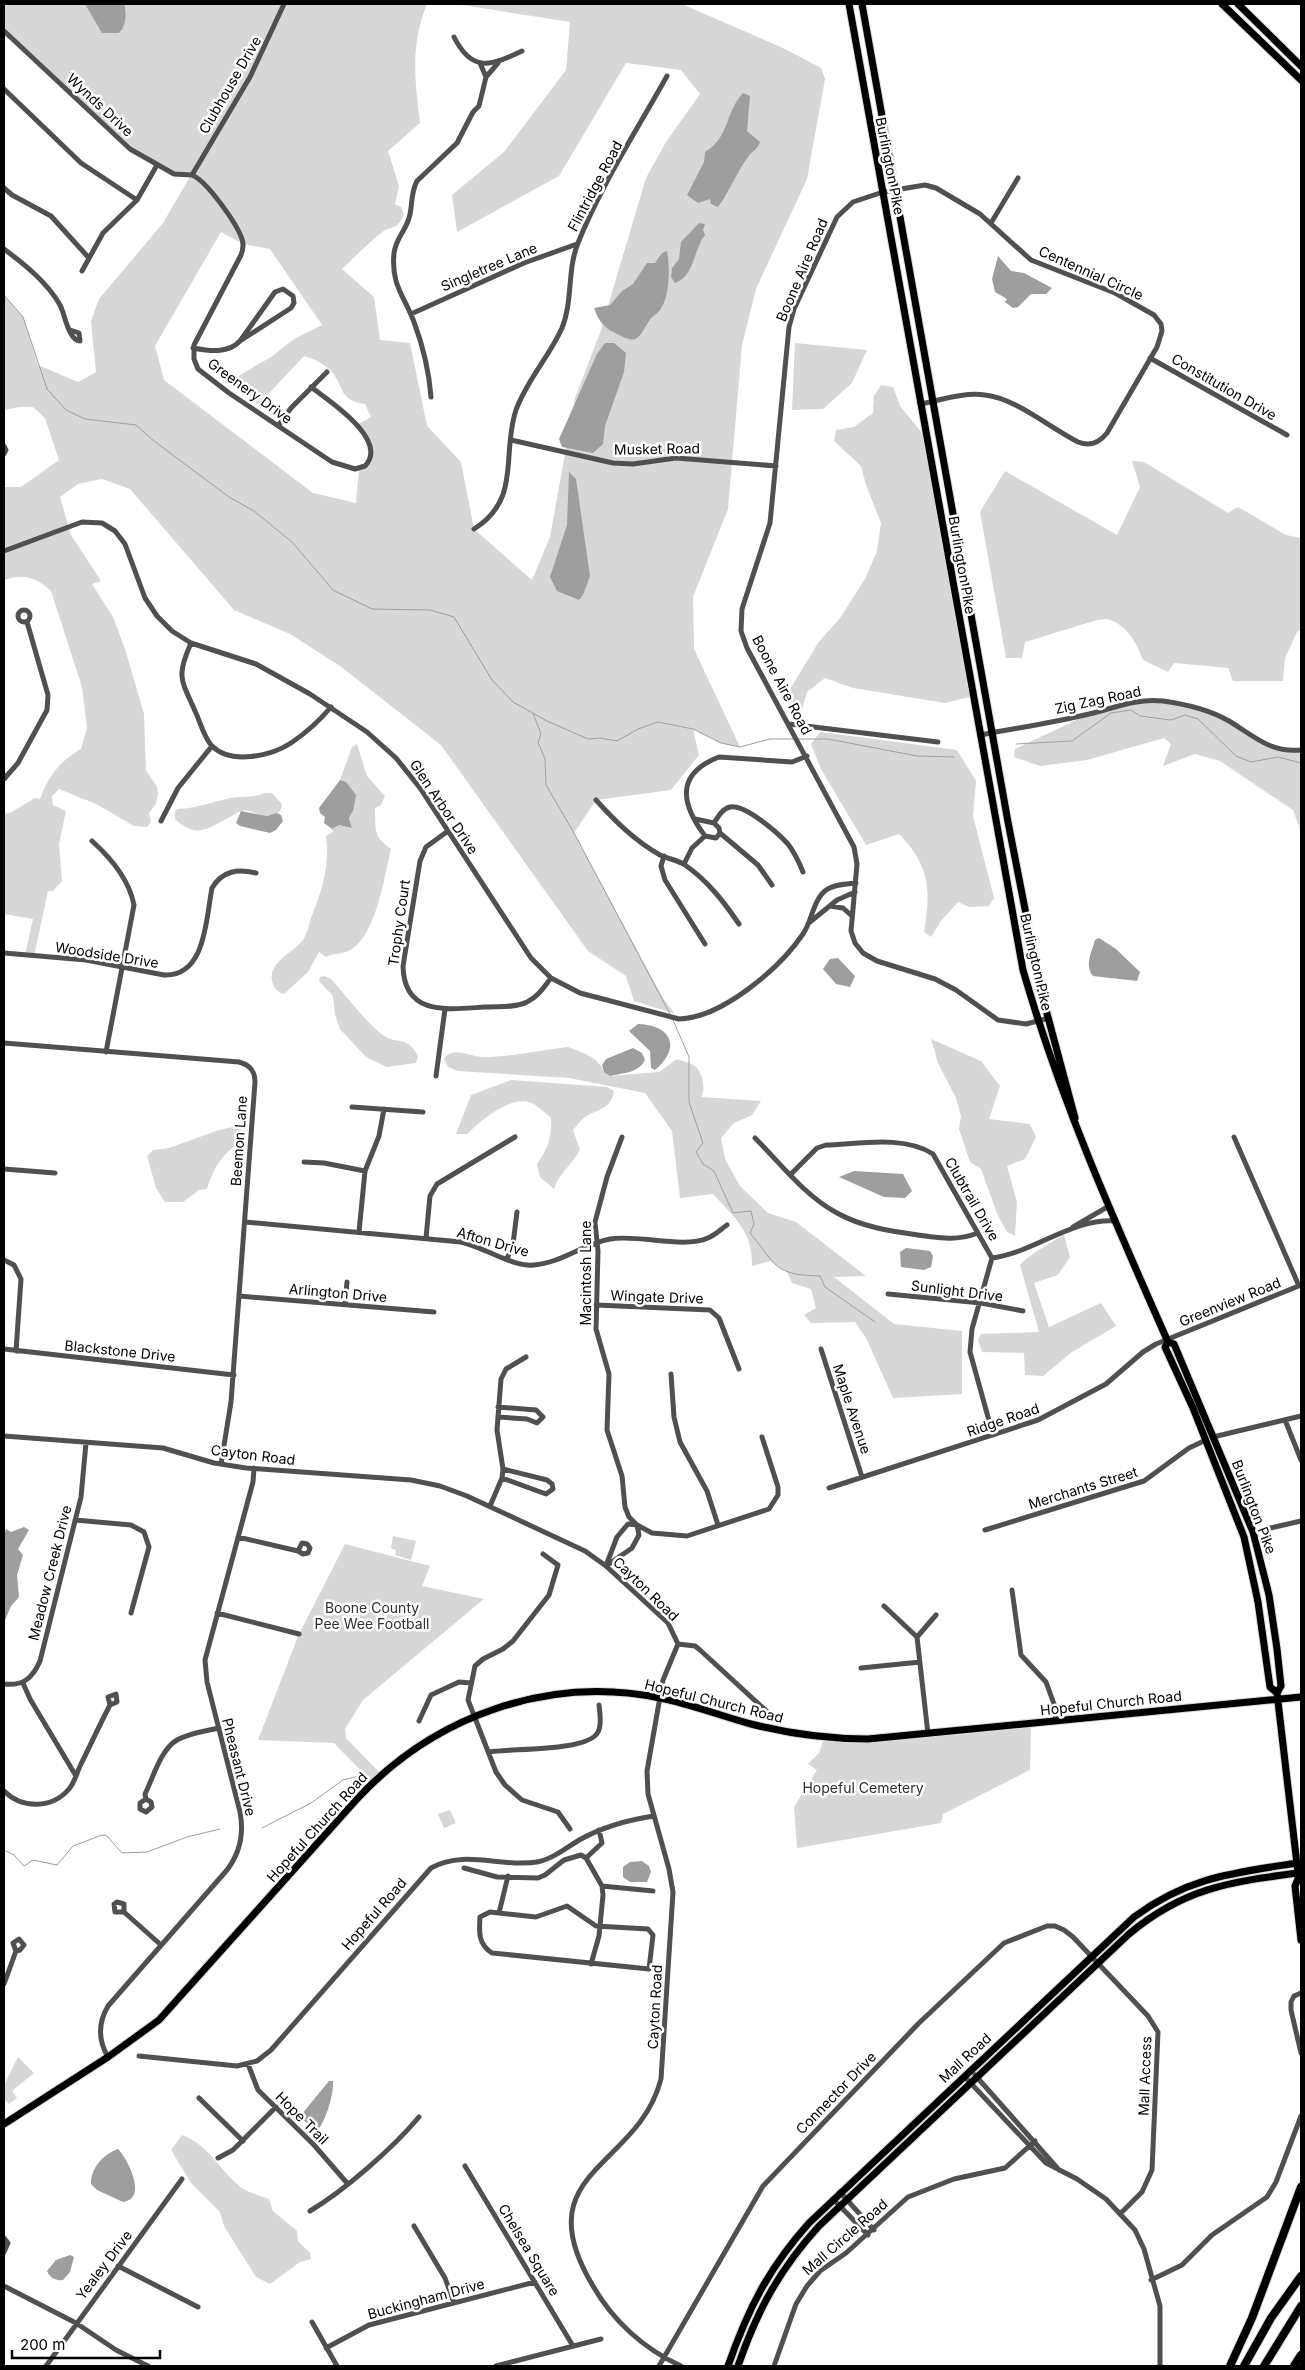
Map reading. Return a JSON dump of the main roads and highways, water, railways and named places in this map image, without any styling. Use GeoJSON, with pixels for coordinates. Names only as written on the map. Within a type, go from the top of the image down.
{"type":"FeatureCollection","features":[{"type":"Feature","properties":{"kind":"highway"},"geometry":{"type":"LineString","coordinates":[[1230,2366],[1252,2318],[1301,2187]]}},
{"type":"Feature","properties":{"kind":"highway"},"geometry":{"type":"LineString","coordinates":[[1244,2366],[1271,2318],[1301,2276]]}},
{"type":"Feature","properties":{"kind":"highway"},"geometry":{"type":"LineString","coordinates":[[1264,2366],[1301,2306]]}},
{"type":"Feature","properties":{"kind":"highway"},"geometry":{"type":"LineString","coordinates":[[1294,2366],[1301,2355]]}},
{"type":"Feature","properties":{"kind":"highway"},"geometry":{"type":"LineString","coordinates":[[1290,2366],[1301,2359]]}},
{"type":"Feature","properties":{"kind":"main road","name":"Burlington Pike"},"geometry":{"type":"LineString","coordinates":[[849,4],[1021,961],[1038,1022],[1066,1106],[1076,1124],[1167,1340],[1165,1347],[1253,1532],[1269,1595],[1277,1649],[1281,1686],[1278,1695],[1299,1878],[1295,1886],[1301,1940]]}},
{"type":"Feature","properties":{"kind":"main road","name":"Burlington Pike"},"geometry":{"type":"LineString","coordinates":[[862,4],[1034,961],[1073,1104],[1076,1124]]}},
{"type":"Feature","properties":{"kind":"main road"},"geometry":{"type":"LineString","coordinates":[[1222,4],[1301,80]]}},
{"type":"Feature","properties":{"kind":"main road"},"geometry":{"type":"LineString","coordinates":[[1238,4],[1301,66]]}},
{"type":"Feature","properties":{"kind":"main road","name":"Burlington Pike"},"geometry":{"type":"LineString","coordinates":[[1209,1439],[1244,1537],[1258,1602],[1270,1688],[1278,1695]]}},
{"type":"Feature","properties":{"kind":"main road","name":"Hopeful Church Road"},"geometry":{"type":"LineString","coordinates":[[4,2124],[149,2028],[176,2004],[357,1799],[385,1772],[425,1741],[474,1716],[517,1702],[567,1693],[612,1692],[660,1698],[764,1727],[824,1738],[883,1738],[1056,1720],[1118,1716],[1278,1695],[1301,1697]]}},
{"type":"Feature","properties":{"kind":"main road","name":"Mall Road"},"geometry":{"type":"LineString","coordinates":[[728,2366],[742,2326],[765,2281],[791,2244],[840,2192],[1090,1956],[1134,1917],[1171,1892],[1213,1877],[1297,1863]]}},
{"type":"Feature","properties":{"kind":"main road","name":"Mall Road"},"geometry":{"type":"LineString","coordinates":[[738,2366],[756,2319],[772,2286],[798,2248],[846,2200],[1142,1922],[1186,1896],[1221,1885],[1299,1878]]}},
{"type":"Feature","properties":{"kind":"waterway"},"geometry":{"type":"LineString","coordinates":[[4,295],[23,317],[47,389],[66,410],[85,419],[136,425],[154,441],[229,497],[254,511],[292,542],[333,590],[372,609],[430,610],[454,617],[492,680],[513,702],[547,721],[588,739],[600,738],[617,741],[638,729],[658,722],[693,729],[721,743],[740,747],[770,739],[793,739]]}},
{"type":"Feature","properties":{"kind":"waterway"},"geometry":{"type":"LineString","coordinates":[[1016,744],[1072,741],[1111,713],[1131,710],[1140,716],[1171,720],[1185,715],[1198,719],[1236,756],[1251,762],[1278,757],[1301,763]]}},
{"type":"Feature","properties":{"kind":"waterway"},"geometry":{"type":"LineString","coordinates":[[533,713],[541,734],[538,742],[545,759],[546,785],[574,833],[670,1014]]}},
{"type":"Feature","properties":{"kind":"waterway"},"geometry":{"type":"LineString","coordinates":[[799,739],[828,739],[917,756],[954,757]]}},
{"type":"Feature","properties":{"kind":"waterway"},"geometry":{"type":"LineString","coordinates":[[673,1020],[689,1057],[689,1102],[703,1143],[696,1152],[703,1164],[714,1171],[733,1213],[751,1211],[754,1224],[750,1233],[778,1266],[793,1273],[820,1276],[825,1287],[875,1322]]}},
{"type":"Feature","properties":{"kind":"waterway"},"geometry":{"type":"LineString","coordinates":[[262,1828],[311,1803],[343,1780],[359,1776]]}},
{"type":"Feature","properties":{"kind":"waterway"},"geometry":{"type":"LineString","coordinates":[[4,1850],[14,1855],[24,1866],[33,1860],[57,1865],[73,1846],[102,1835],[107,1836],[122,1853],[147,1852],[187,1837],[220,1829]]}},
{"type":"Feature","properties":{"kind":"park label","name":"Boone County Pee Wee Football"},"geometry":{"type":"Point","coordinates":[372,1616]}},
{"type":"Feature","properties":{"kind":"park label","name":"Hopeful Cemetery"},"geometry":{"type":"Point","coordinates":[863,1788]}}]}
